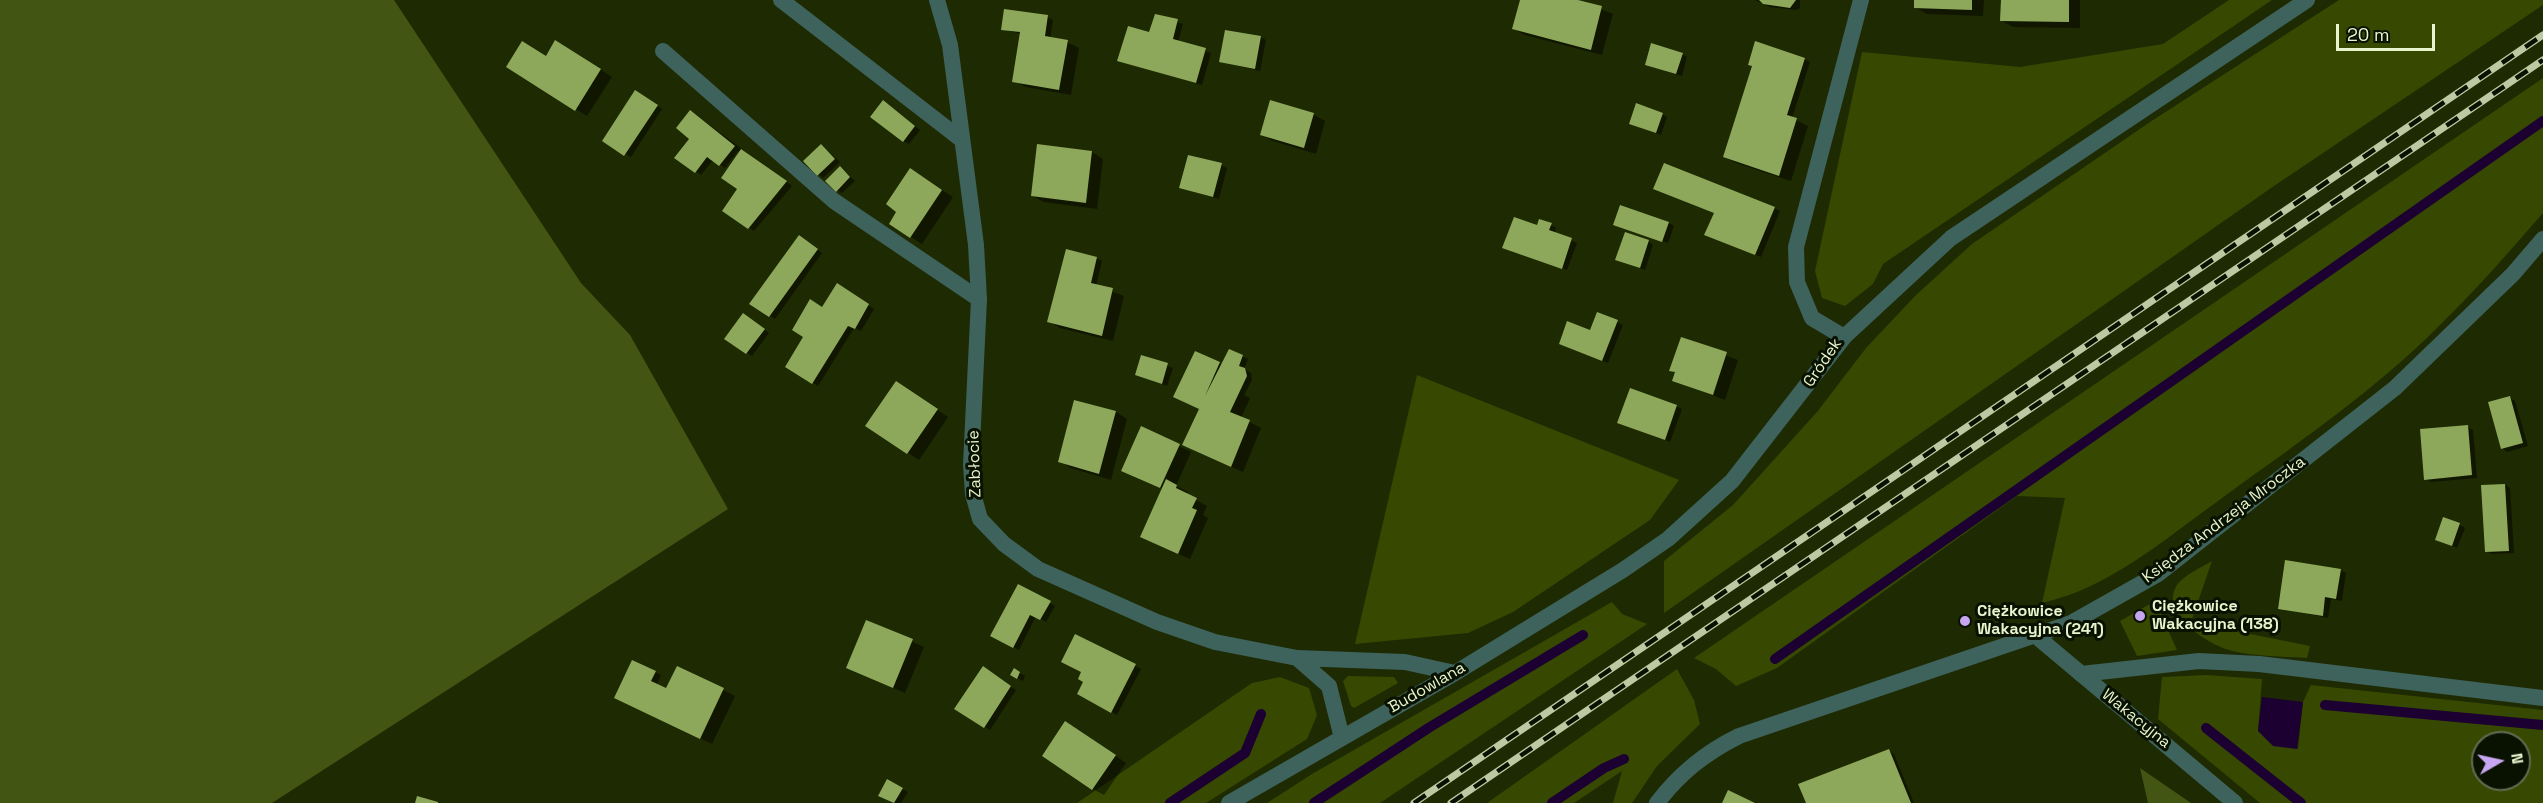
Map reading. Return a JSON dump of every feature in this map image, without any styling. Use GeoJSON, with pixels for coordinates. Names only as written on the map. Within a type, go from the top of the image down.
{"type":"FeatureCollection","features":[{"type":"Feature","properties":{"kind":"street"},"geometry":{"type":"LineString","coordinates":[[781,0],[962,140]]}},
{"type":"Feature","properties":{"kind":"street","name":"Zabłocie"},"geometry":{"type":"LineString","coordinates":[[937,0],[950,45],[976,245],[979,299],[971,465],[973,494],[980,519],[1004,544],[1038,568],[1156,622],[1215,642],[1297,658],[1405,662],[1455,673]]}},
{"type":"Feature","properties":{"kind":"street","name":"Gródek"},"geometry":{"type":"LineString","coordinates":[[1623,570],[1668,539],[1732,481],[1844,337],[1812,318],[1797,282],[1796,247],[1862,0]]}},
{"type":"Feature","properties":{"kind":"street"},"geometry":{"type":"LineString","coordinates":[[1844,337],[1951,238],[2307,0]]}},
{"type":"Feature","properties":{"kind":"street"},"geometry":{"type":"LineString","coordinates":[[663,51],[834,201],[979,299]]}},
{"type":"Feature","properties":{"kind":"street","name":"Księdza Andrzeja Mroczka"},"geometry":{"type":"LineString","coordinates":[[1657,803],[1673,781],[1695,762],[1739,736],[2070,623],[2158,574],[2395,388],[2512,274],[2543,239]]}},
{"type":"Feature","properties":{"kind":"street","name":"Budowlana"},"geometry":{"type":"LineString","coordinates":[[1229,803],[1455,673],[1623,570]]}},
{"type":"Feature","properties":{"kind":"street","name":"Wakacyjna"},"geometry":{"type":"LineString","coordinates":[[2036,636],[2235,803]]}},
{"type":"Feature","properties":{"kind":"street"},"geometry":{"type":"LineString","coordinates":[[1297,658],[1329,686],[1342,738]]}},
{"type":"Feature","properties":{"kind":"street"},"geometry":{"type":"LineString","coordinates":[[2081,674],[2199,662],[2259,664],[2543,698]]}},
{"type":"Feature","properties":{"kind":"green space"},"geometry":{"type":"Polygon","coordinates":[[[0,0],[394,0],[581,283],[630,335],[728,509],[272,803],[0,803],[0,0]]]}},
{"type":"Feature","properties":{"kind":"green space"},"geometry":{"type":"Polygon","coordinates":[[[2229,0],[2272,0],[1883,264],[1873,284],[1845,306],[1822,298],[1815,271],[1862,52],[2020,67],[2163,44],[2229,0]]]}},
{"type":"Feature","properties":{"kind":"green space"},"geometry":{"type":"Polygon","coordinates":[[[2339,0],[2543,0],[2543,5],[2271,188],[1664,613],[1664,561],[1733,505],[1817,412],[1866,348],[1916,295],[1972,244],[2150,122],[2339,0]]]}},
{"type":"Feature","properties":{"kind":"green space"},"geometry":{"type":"Polygon","coordinates":[[[2543,78],[2543,213],[2492,271],[2412,352],[2358,398],[2153,549],[2089,587],[2042,603],[2065,498],[2017,496],[1777,668],[1736,686],[1716,669],[1694,658],[2543,78]]]}},
{"type":"Feature","properties":{"kind":"green space"},"geometry":{"type":"Polygon","coordinates":[[[1417,375],[1679,480],[1650,520],[1513,612],[1468,633],[1355,644],[1417,375]]]}},
{"type":"Feature","properties":{"kind":"green space"},"geometry":{"type":"Polygon","coordinates":[[[2212,561],[2191,622],[2310,646],[2307,658],[2233,651],[2212,643],[2189,627],[2174,607],[2173,596],[2180,581],[2212,561]]]}},
{"type":"Feature","properties":{"kind":"green space"},"geometry":{"type":"Polygon","coordinates":[[[2155,601],[2177,650],[2137,656],[2120,621],[2155,601]]]}},
{"type":"Feature","properties":{"kind":"green space"},"geometry":{"type":"Polygon","coordinates":[[[1612,602],[1622,614],[1647,624],[1380,803],[1267,803],[1312,774],[1612,602]]]}},
{"type":"Feature","properties":{"kind":"green space"},"geometry":{"type":"Polygon","coordinates":[[[1677,669],[1694,700],[1700,724],[1657,766],[1632,803],[1613,803],[1622,771],[1574,803],[1487,803],[1677,669]]]}},
{"type":"Feature","properties":{"kind":"green space"},"geometry":{"type":"Polygon","coordinates":[[[2207,675],[2262,679],[2258,731],[2298,749],[2303,702],[2311,685],[2543,710],[2543,803],[2260,803],[2158,719],[2162,677],[2207,675]]]}},
{"type":"Feature","properties":{"kind":"green space"},"geometry":{"type":"Polygon","coordinates":[[[1348,676],[1394,677],[1398,683],[1354,708],[1351,706],[1343,681],[1348,676]]]}},
{"type":"Feature","properties":{"kind":"green space"},"geometry":{"type":"Polygon","coordinates":[[[1280,677],[1309,688],[1317,715],[1307,739],[1206,803],[1077,803],[1252,683],[1280,677]]]}},
{"type":"Feature","properties":{"kind":"green space"},"geometry":{"type":"Polygon","coordinates":[[[2140,768],[2191,803],[2148,803],[2140,768]]]}},
{"type":"Feature","properties":{"kind":"shaded area"},"geometry":{"type":"Polygon","coordinates":[[[2262,697],[2303,702],[2297,749],[2273,746],[2258,731],[2262,697]]]}},
{"type":"Feature","properties":{"kind":"building"},"geometry":{"type":"Polygon","coordinates":[[[1520,0],[1578,0],[1602,6],[1591,50],[1512,29],[1520,0]]]}},
{"type":"Feature","properties":{"kind":"building"},"geometry":{"type":"Polygon","coordinates":[[[1759,0],[1796,0],[1790,8],[1763,4],[1759,0]]]}},
{"type":"Feature","properties":{"kind":"building"},"geometry":{"type":"Polygon","coordinates":[[[1914,0],[1972,0],[1972,10],[1914,8],[1914,0]]]}},
{"type":"Feature","properties":{"kind":"building"},"geometry":{"type":"Polygon","coordinates":[[[2001,0],[2069,0],[2069,22],[2000,21],[2001,0]]]}},
{"type":"Feature","properties":{"kind":"building"},"geometry":{"type":"Polygon","coordinates":[[[1004,9],[1048,15],[1045,36],[1068,40],[1059,90],[1012,82],[1020,32],[1001,30],[1004,9]]]}},
{"type":"Feature","properties":{"kind":"building"},"geometry":{"type":"Polygon","coordinates":[[[1155,14],[1178,19],[1173,39],[1206,48],[1196,83],[1117,61],[1128,26],[1149,32],[1155,14]]]}},
{"type":"Feature","properties":{"kind":"building"},"geometry":{"type":"Polygon","coordinates":[[[1225,30],[1261,36],[1255,69],[1219,62],[1225,30]]]}},
{"type":"Feature","properties":{"kind":"building"},"geometry":{"type":"Polygon","coordinates":[[[555,40],[601,69],[575,111],[506,67],[522,41],[546,56],[555,40]]]}},
{"type":"Feature","properties":{"kind":"building"},"geometry":{"type":"Polygon","coordinates":[[[1755,41],[1805,58],[1787,115],[1797,118],[1779,176],[1723,157],[1752,66],[1748,65],[1755,41]]]}},
{"type":"Feature","properties":{"kind":"building"},"geometry":{"type":"Polygon","coordinates":[[[1651,43],[1683,53],[1676,74],[1645,65],[1651,43]]]}},
{"type":"Feature","properties":{"kind":"building"},"geometry":{"type":"Polygon","coordinates":[[[635,90],[658,105],[624,156],[602,141],[635,90]]]}},
{"type":"Feature","properties":{"kind":"building"},"geometry":{"type":"Polygon","coordinates":[[[883,100],[915,126],[903,142],[870,117],[883,100]]]}},
{"type":"Feature","properties":{"kind":"building"},"geometry":{"type":"Polygon","coordinates":[[[1270,100],[1314,113],[1304,148],[1260,135],[1270,100]]]}},
{"type":"Feature","properties":{"kind":"building"},"geometry":{"type":"Polygon","coordinates":[[[1636,103],[1663,113],[1656,133],[1629,124],[1636,103]]]}},
{"type":"Feature","properties":{"kind":"building"},"geometry":{"type":"Polygon","coordinates":[[[690,110],[735,146],[719,166],[707,157],[695,173],[674,158],[689,139],[676,128],[690,110]]]}},
{"type":"Feature","properties":{"kind":"building"},"geometry":{"type":"Polygon","coordinates":[[[821,144],[835,159],[817,176],[803,161],[821,144]]]}},
{"type":"Feature","properties":{"kind":"building"},"geometry":{"type":"Polygon","coordinates":[[[1037,144],[1092,151],[1086,203],[1031,196],[1037,144]]]}},
{"type":"Feature","properties":{"kind":"building"},"geometry":{"type":"Polygon","coordinates":[[[741,149],[787,181],[748,229],[722,211],[737,189],[721,178],[741,149]]]}},
{"type":"Feature","properties":{"kind":"building"},"geometry":{"type":"Polygon","coordinates":[[[1188,155],[1222,163],[1213,197],[1179,188],[1188,155]]]}},
{"type":"Feature","properties":{"kind":"building"},"geometry":{"type":"Polygon","coordinates":[[[1664,163],[1775,207],[1755,255],[1704,235],[1714,213],[1653,189],[1664,163]]]}},
{"type":"Feature","properties":{"kind":"building"},"geometry":{"type":"Polygon","coordinates":[[[840,166],[850,177],[836,192],[825,181],[840,166]]]}},
{"type":"Feature","properties":{"kind":"building"},"geometry":{"type":"Polygon","coordinates":[[[910,168],[942,190],[910,238],[889,224],[896,212],[886,204],[910,168]]]}},
{"type":"Feature","properties":{"kind":"building"},"geometry":{"type":"Polygon","coordinates":[[[1620,205],[1669,222],[1662,242],[1613,225],[1620,205]]]}},
{"type":"Feature","properties":{"kind":"building"},"geometry":{"type":"Polygon","coordinates":[[[1514,217],[1537,225],[1539,219],[1552,223],[1549,230],[1572,238],[1562,269],[1502,248],[1514,217]]]}},
{"type":"Feature","properties":{"kind":"building"},"geometry":{"type":"Polygon","coordinates":[[[1625,232],[1649,240],[1640,268],[1615,260],[1625,232]]]}},
{"type":"Feature","properties":{"kind":"building"},"geometry":{"type":"Polygon","coordinates":[[[799,235],[818,249],[769,317],[749,304],[799,235]]]}},
{"type":"Feature","properties":{"kind":"building"},"geometry":{"type":"Polygon","coordinates":[[[1066,249],[1097,257],[1091,283],[1113,288],[1102,336],[1047,322],[1066,249]]]}},
{"type":"Feature","properties":{"kind":"building"},"geometry":{"type":"Polygon","coordinates":[[[837,283],[869,304],[855,329],[848,326],[812,384],[785,367],[803,337],[792,330],[810,299],[822,307],[837,283]]]}},
{"type":"Feature","properties":{"kind":"building"},"geometry":{"type":"Polygon","coordinates":[[[1597,312],[1618,320],[1602,361],[1559,344],[1567,321],[1590,330],[1597,312]]]}},
{"type":"Feature","properties":{"kind":"building"},"geometry":{"type":"Polygon","coordinates":[[[743,313],[765,329],[746,354],[724,339],[743,313]]]}},
{"type":"Feature","properties":{"kind":"building"},"geometry":{"type":"Polygon","coordinates":[[[1681,337],[1727,352],[1713,395],[1672,381],[1675,372],[1669,371],[1681,337]]]}},
{"type":"Feature","properties":{"kind":"building"},"geometry":{"type":"Polygon","coordinates":[[[1229,349],[1243,355],[1239,366],[1245,368],[1247,376],[1230,412],[1250,420],[1231,467],[1182,445],[1199,409],[1173,397],[1195,351],[1220,362],[1205,396],[1229,349]]]}},
{"type":"Feature","properties":{"kind":"building"},"geometry":{"type":"Polygon","coordinates":[[[1141,355],[1168,363],[1162,384],[1135,375],[1141,355]]]}},
{"type":"Feature","properties":{"kind":"building"},"geometry":{"type":"Polygon","coordinates":[[[896,381],[938,409],[907,454],[865,426],[896,381]]]}},
{"type":"Feature","properties":{"kind":"building"},"geometry":{"type":"Polygon","coordinates":[[[1630,388],[1677,405],[1665,440],[1617,423],[1630,388]]]}},
{"type":"Feature","properties":{"kind":"building"},"geometry":{"type":"Polygon","coordinates":[[[2510,396],[2523,443],[2501,449],[2488,402],[2510,396]]]}},
{"type":"Feature","properties":{"kind":"building"},"geometry":{"type":"Polygon","coordinates":[[[1074,400],[1116,411],[1099,474],[1058,462],[1074,400]]]}},
{"type":"Feature","properties":{"kind":"building"},"geometry":{"type":"Polygon","coordinates":[[[2468,425],[2472,475],[2424,480],[2420,429],[2468,425]]]}},
{"type":"Feature","properties":{"kind":"building"},"geometry":{"type":"Polygon","coordinates":[[[1141,426],[1180,444],[1160,488],[1121,471],[1141,426]]]}},
{"type":"Feature","properties":{"kind":"building"},"geometry":{"type":"Polygon","coordinates":[[[1166,479],[1177,485],[1176,488],[1197,498],[1192,508],[1197,510],[1178,554],[1140,537],[1166,479]]]}},
{"type":"Feature","properties":{"kind":"building"},"geometry":{"type":"Polygon","coordinates":[[[2505,484],[2509,551],[2485,552],[2481,485],[2505,484]]]}},
{"type":"Feature","properties":{"kind":"building"},"geometry":{"type":"Polygon","coordinates":[[[2443,517],[2460,523],[2452,546],[2435,540],[2443,517]]]}},
{"type":"Feature","properties":{"kind":"building"},"geometry":{"type":"Polygon","coordinates":[[[2285,560],[2341,569],[2336,599],[2325,597],[2323,616],[2278,609],[2285,560]]]}},
{"type":"Feature","properties":{"kind":"building"},"geometry":{"type":"Polygon","coordinates":[[[1018,584],[1051,601],[1040,620],[1030,615],[1013,648],[990,636],[1018,584]]]}},
{"type":"Feature","properties":{"kind":"building"},"geometry":{"type":"Polygon","coordinates":[[[866,620],[913,639],[893,688],[846,668],[866,620]]]}},
{"type":"Feature","properties":{"kind":"building"},"geometry":{"type":"Polygon","coordinates":[[[1075,634],[1136,664],[1111,713],[1077,694],[1083,682],[1078,679],[1081,672],[1061,662],[1075,634]]]}},
{"type":"Feature","properties":{"kind":"building"},"geometry":{"type":"Polygon","coordinates":[[[632,660],[656,671],[651,681],[666,688],[677,666],[724,688],[700,739],[614,698],[632,660]]]}},
{"type":"Feature","properties":{"kind":"building"},"geometry":{"type":"Polygon","coordinates":[[[983,666],[1011,686],[984,728],[954,709],[983,666]]]}},
{"type":"Feature","properties":{"kind":"building"},"geometry":{"type":"Polygon","coordinates":[[[1014,668],[1020,672],[1017,679],[1010,675],[1014,668]]]}},
{"type":"Feature","properties":{"kind":"building"},"geometry":{"type":"Polygon","coordinates":[[[1065,721],[1116,755],[1092,790],[1042,756],[1065,721]]]}},
{"type":"Feature","properties":{"kind":"building"},"geometry":{"type":"Polygon","coordinates":[[[1889,749],[1911,803],[1806,803],[1798,784],[1889,749]]]}},
{"type":"Feature","properties":{"kind":"building"},"geometry":{"type":"Polygon","coordinates":[[[887,779],[903,788],[894,803],[878,796],[887,779]]]}},
{"type":"Feature","properties":{"kind":"building"},"geometry":{"type":"Polygon","coordinates":[[[1728,790],[1755,803],[1722,803],[1728,790]]]}},
{"type":"Feature","properties":{"kind":"building"},"geometry":{"type":"Polygon","coordinates":[[[417,796],[438,802],[438,803],[415,803],[417,796]]]}},
{"type":"Feature","properties":{"kind":"waterway"},"geometry":{"type":"LineString","coordinates":[[1775,659],[2543,121]]}},
{"type":"Feature","properties":{"kind":"waterway"},"geometry":{"type":"LineString","coordinates":[[1314,803],[1430,727],[1583,635]]}},
{"type":"Feature","properties":{"kind":"waterway"},"geometry":{"type":"LineString","coordinates":[[2325,705],[2543,725]]}},
{"type":"Feature","properties":{"kind":"waterway"},"geometry":{"type":"LineString","coordinates":[[1170,803],[1245,753],[1261,714]]}},
{"type":"Feature","properties":{"kind":"waterway"},"geometry":{"type":"LineString","coordinates":[[2206,728],[2301,803]]}},
{"type":"Feature","properties":{"kind":"waterway"},"geometry":{"type":"LineString","coordinates":[[1552,803],[1604,768],[1624,759]]}},
{"type":"Feature","properties":{"kind":"railway"},"geometry":{"type":"LineString","coordinates":[[1414,803],[2543,35]]}},
{"type":"Feature","properties":{"kind":"railway"},"geometry":{"type":"LineString","coordinates":[[1451,803],[2543,60]]}},
{"type":"Feature","properties":{"kind":"place","name":"Ciężkowice Wakacyjna (138)"},"geometry":{"type":"Point","coordinates":[2140,616]}},
{"type":"Feature","properties":{"kind":"place","name":"Ciężkowice Wakacyjna (241)"},"geometry":{"type":"Point","coordinates":[1965,621]}}]}
